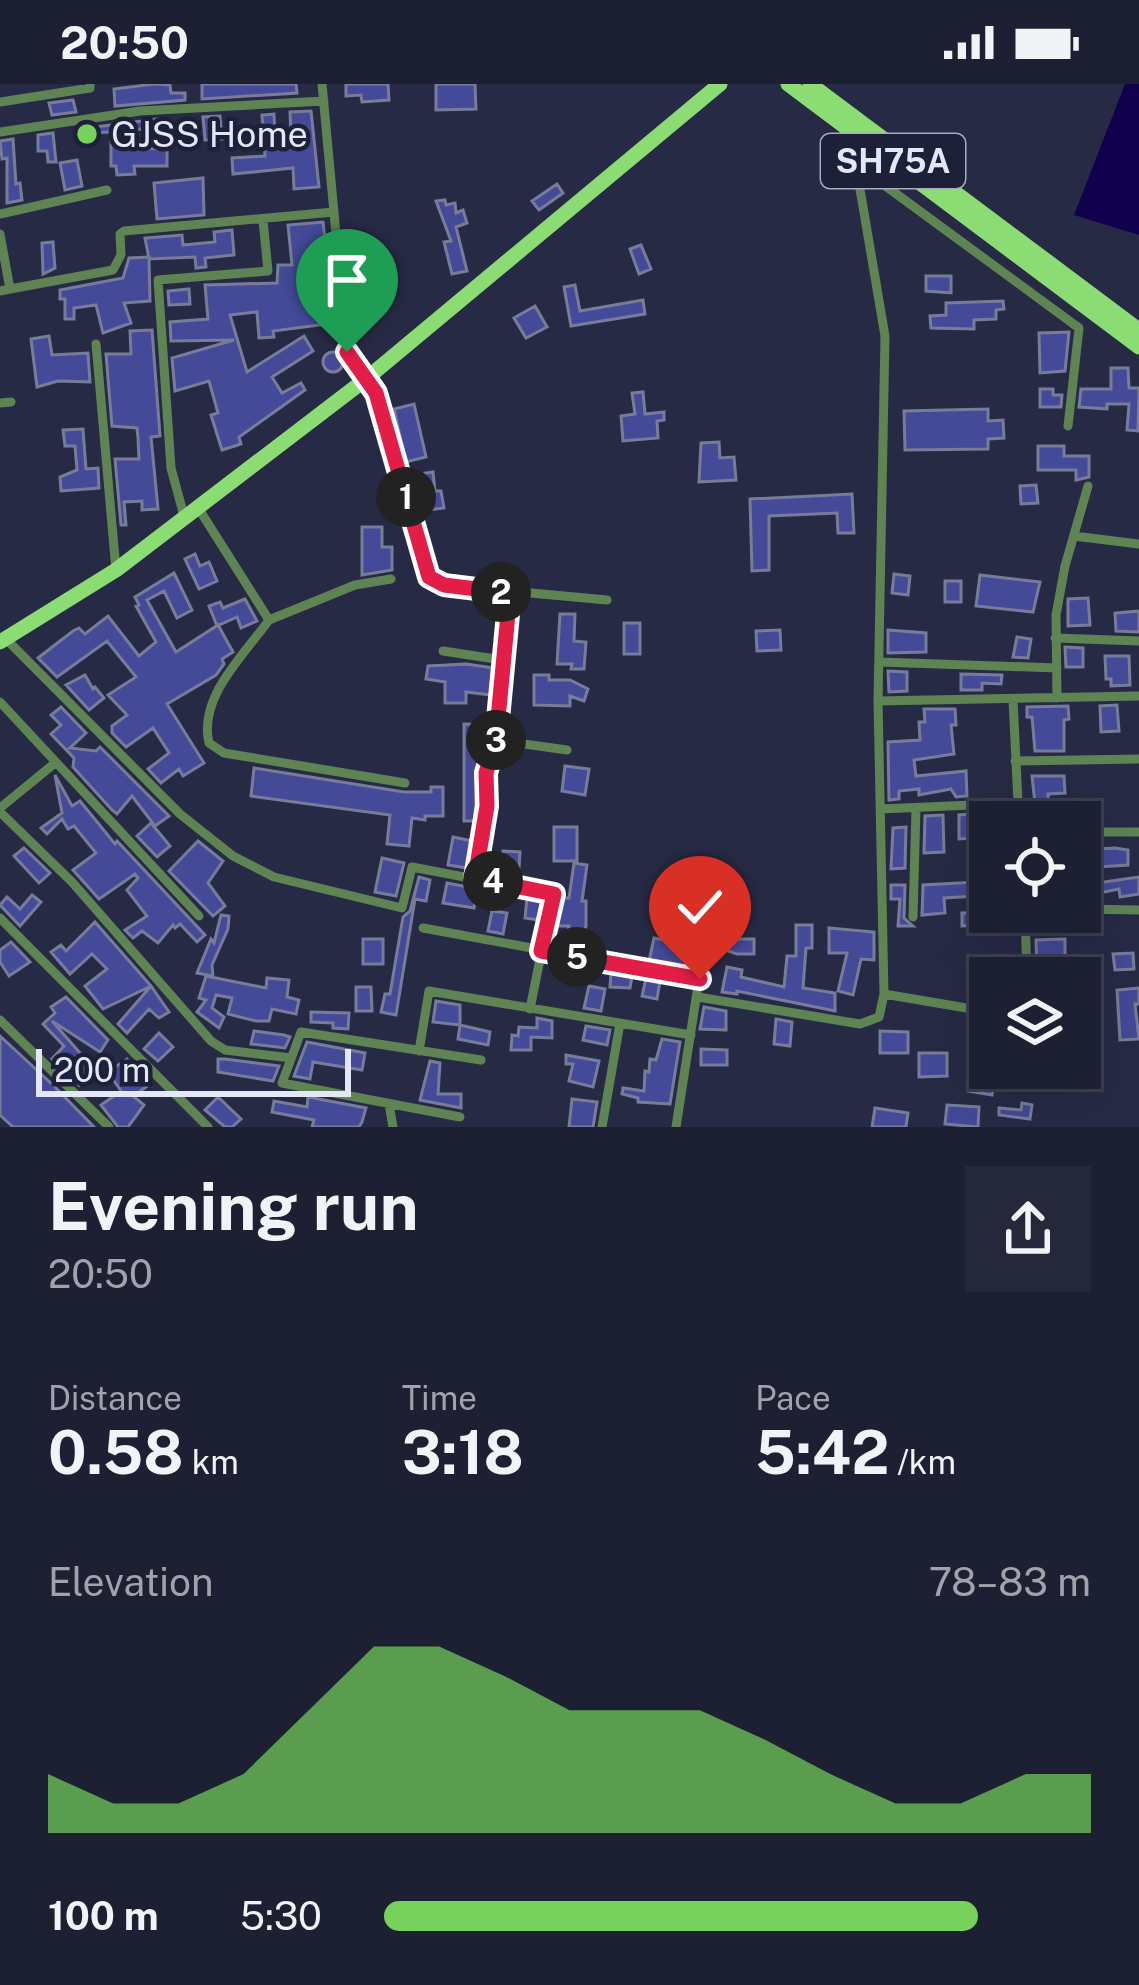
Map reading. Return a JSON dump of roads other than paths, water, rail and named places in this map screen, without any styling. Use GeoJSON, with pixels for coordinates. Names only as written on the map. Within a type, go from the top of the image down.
{"type":"FeatureCollection","features":[{"type":"Feature","properties":{"kind":"main road"},"geometry":{"type":"LineString","coordinates":[[3,640],[116,569],[366,380],[720,84]]}},
{"type":"Feature","properties":{"kind":"main road","name":"SH75A"},"geometry":{"type":"LineString","coordinates":[[788,84],[1139,347]]}},
{"type":"Feature","properties":{"kind":"main road"},"geometry":{"type":"LineString","coordinates":[[810,84],[1139,330]]}},
{"type":"Feature","properties":{"kind":"street"},"geometry":{"type":"LineString","coordinates":[[0,102],[90,88],[90,84]]}},
{"type":"Feature","properties":{"kind":"street"},"geometry":{"type":"LineString","coordinates":[[322,84],[347,352],[376,393],[429,577],[444,585],[607,600]]}},
{"type":"Feature","properties":{"kind":"street"},"geometry":{"type":"LineString","coordinates":[[0,132],[140,111],[324,101]]}},
{"type":"Feature","properties":{"kind":"street"},"geometry":{"type":"LineString","coordinates":[[698,998],[860,1024],[879,1017],[884,994],[878,701],[885,337],[860,189],[865,181],[876,178],[887,156]]}},
{"type":"Feature","properties":{"kind":"street"},"geometry":{"type":"LineString","coordinates":[[876,178],[1079,328],[1068,426]]}},
{"type":"Feature","properties":{"kind":"street"},"geometry":{"type":"LineString","coordinates":[[0,214],[107,190]]}},
{"type":"Feature","properties":{"kind":"street"},"geometry":{"type":"LineString","coordinates":[[0,234],[5,290],[112,270],[121,255],[124,231],[334,212]]}},
{"type":"Feature","properties":{"kind":"street"},"geometry":{"type":"LineString","coordinates":[[263,220],[268,271],[158,280],[171,468],[191,511],[269,620]]}},
{"type":"Feature","properties":{"kind":"street"},"geometry":{"type":"LineString","coordinates":[[96,344],[116,569]]}},
{"type":"Feature","properties":{"kind":"street"},"geometry":{"type":"LineString","coordinates":[[1057,698],[1055,638],[1064,566],[1088,486]]}},
{"type":"Feature","properties":{"kind":"street"},"geometry":{"type":"LineString","coordinates":[[1074,536],[1139,544]]}},
{"type":"Feature","properties":{"kind":"street"},"geometry":{"type":"LineString","coordinates":[[391,579],[355,585],[269,620],[212,700],[205,725],[209,743],[224,753],[405,783]]}},
{"type":"Feature","properties":{"kind":"street"},"geometry":{"type":"LineString","coordinates":[[475,878],[487,806],[486,773],[496,740],[510,593]]}},
{"type":"Feature","properties":{"kind":"street"},"geometry":{"type":"LineString","coordinates":[[1055,638],[1139,641]]}},
{"type":"Feature","properties":{"kind":"street"},"geometry":{"type":"LineString","coordinates":[[3,640],[180,814],[233,856],[274,877],[402,908],[412,867],[554,894],[530,1009]]}},
{"type":"Feature","properties":{"kind":"street"},"geometry":{"type":"LineString","coordinates":[[443,651],[502,660]]}},
{"type":"Feature","properties":{"kind":"street"},"geometry":{"type":"LineString","coordinates":[[879,662],[1057,668]]}},
{"type":"Feature","properties":{"kind":"street"},"geometry":{"type":"LineString","coordinates":[[878,701],[1139,696]]}},
{"type":"Feature","properties":{"kind":"street"},"geometry":{"type":"LineString","coordinates":[[1012,700],[1018,801]]}},
{"type":"Feature","properties":{"kind":"street"},"geometry":{"type":"LineString","coordinates":[[0,702],[199,916]]}},
{"type":"Feature","properties":{"kind":"street"},"geometry":{"type":"LineString","coordinates":[[496,740],[567,750]]}},
{"type":"Feature","properties":{"kind":"street"},"geometry":{"type":"LineString","coordinates":[[1016,761],[1139,759]]}},
{"type":"Feature","properties":{"kind":"street"},"geometry":{"type":"LineString","coordinates":[[55,763],[0,810],[71,882],[211,1041],[225,1050],[291,1058]]}},
{"type":"Feature","properties":{"kind":"street"},"geometry":{"type":"LineString","coordinates":[[880,809],[969,806]]}},
{"type":"Feature","properties":{"kind":"street"},"geometry":{"type":"LineString","coordinates":[[913,917],[916,808]]}},
{"type":"Feature","properties":{"kind":"street"},"geometry":{"type":"LineString","coordinates":[[1101,832],[1139,832]]}},
{"type":"Feature","properties":{"kind":"street"},"geometry":{"type":"LineString","coordinates":[[1101,909],[1139,910]]}},
{"type":"Feature","properties":{"kind":"street"},"geometry":{"type":"LineString","coordinates":[[0,918],[208,1127]]}},
{"type":"Feature","properties":{"kind":"street"},"geometry":{"type":"LineString","coordinates":[[423,928],[700,979]]}},
{"type":"Feature","properties":{"kind":"street"},"geometry":{"type":"LineString","coordinates":[[676,1127],[707,928]]}},
{"type":"Feature","properties":{"kind":"street"},"geometry":{"type":"LineString","coordinates":[[418,1051],[429,991],[691,1035]]}},
{"type":"Feature","properties":{"kind":"street"},"geometry":{"type":"LineString","coordinates":[[884,994],[969,1008]]}},
{"type":"Feature","properties":{"kind":"street"},"geometry":{"type":"LineString","coordinates":[[0,1020],[109,1127]]}},
{"type":"Feature","properties":{"kind":"street"},"geometry":{"type":"LineString","coordinates":[[602,1127],[620,1023]]}},
{"type":"Feature","properties":{"kind":"street"},"geometry":{"type":"LineString","coordinates":[[460,1117],[281,1083],[301,1032],[481,1060]]}},
{"type":"Feature","properties":{"kind":"street"},"geometry":{"type":"LineString","coordinates":[[389,1104],[393,1127]]}},
{"type":"Feature","properties":{"kind":"place","name":"GJSS Home"},"geometry":{"type":"Point","coordinates":[87,134]}}]}
